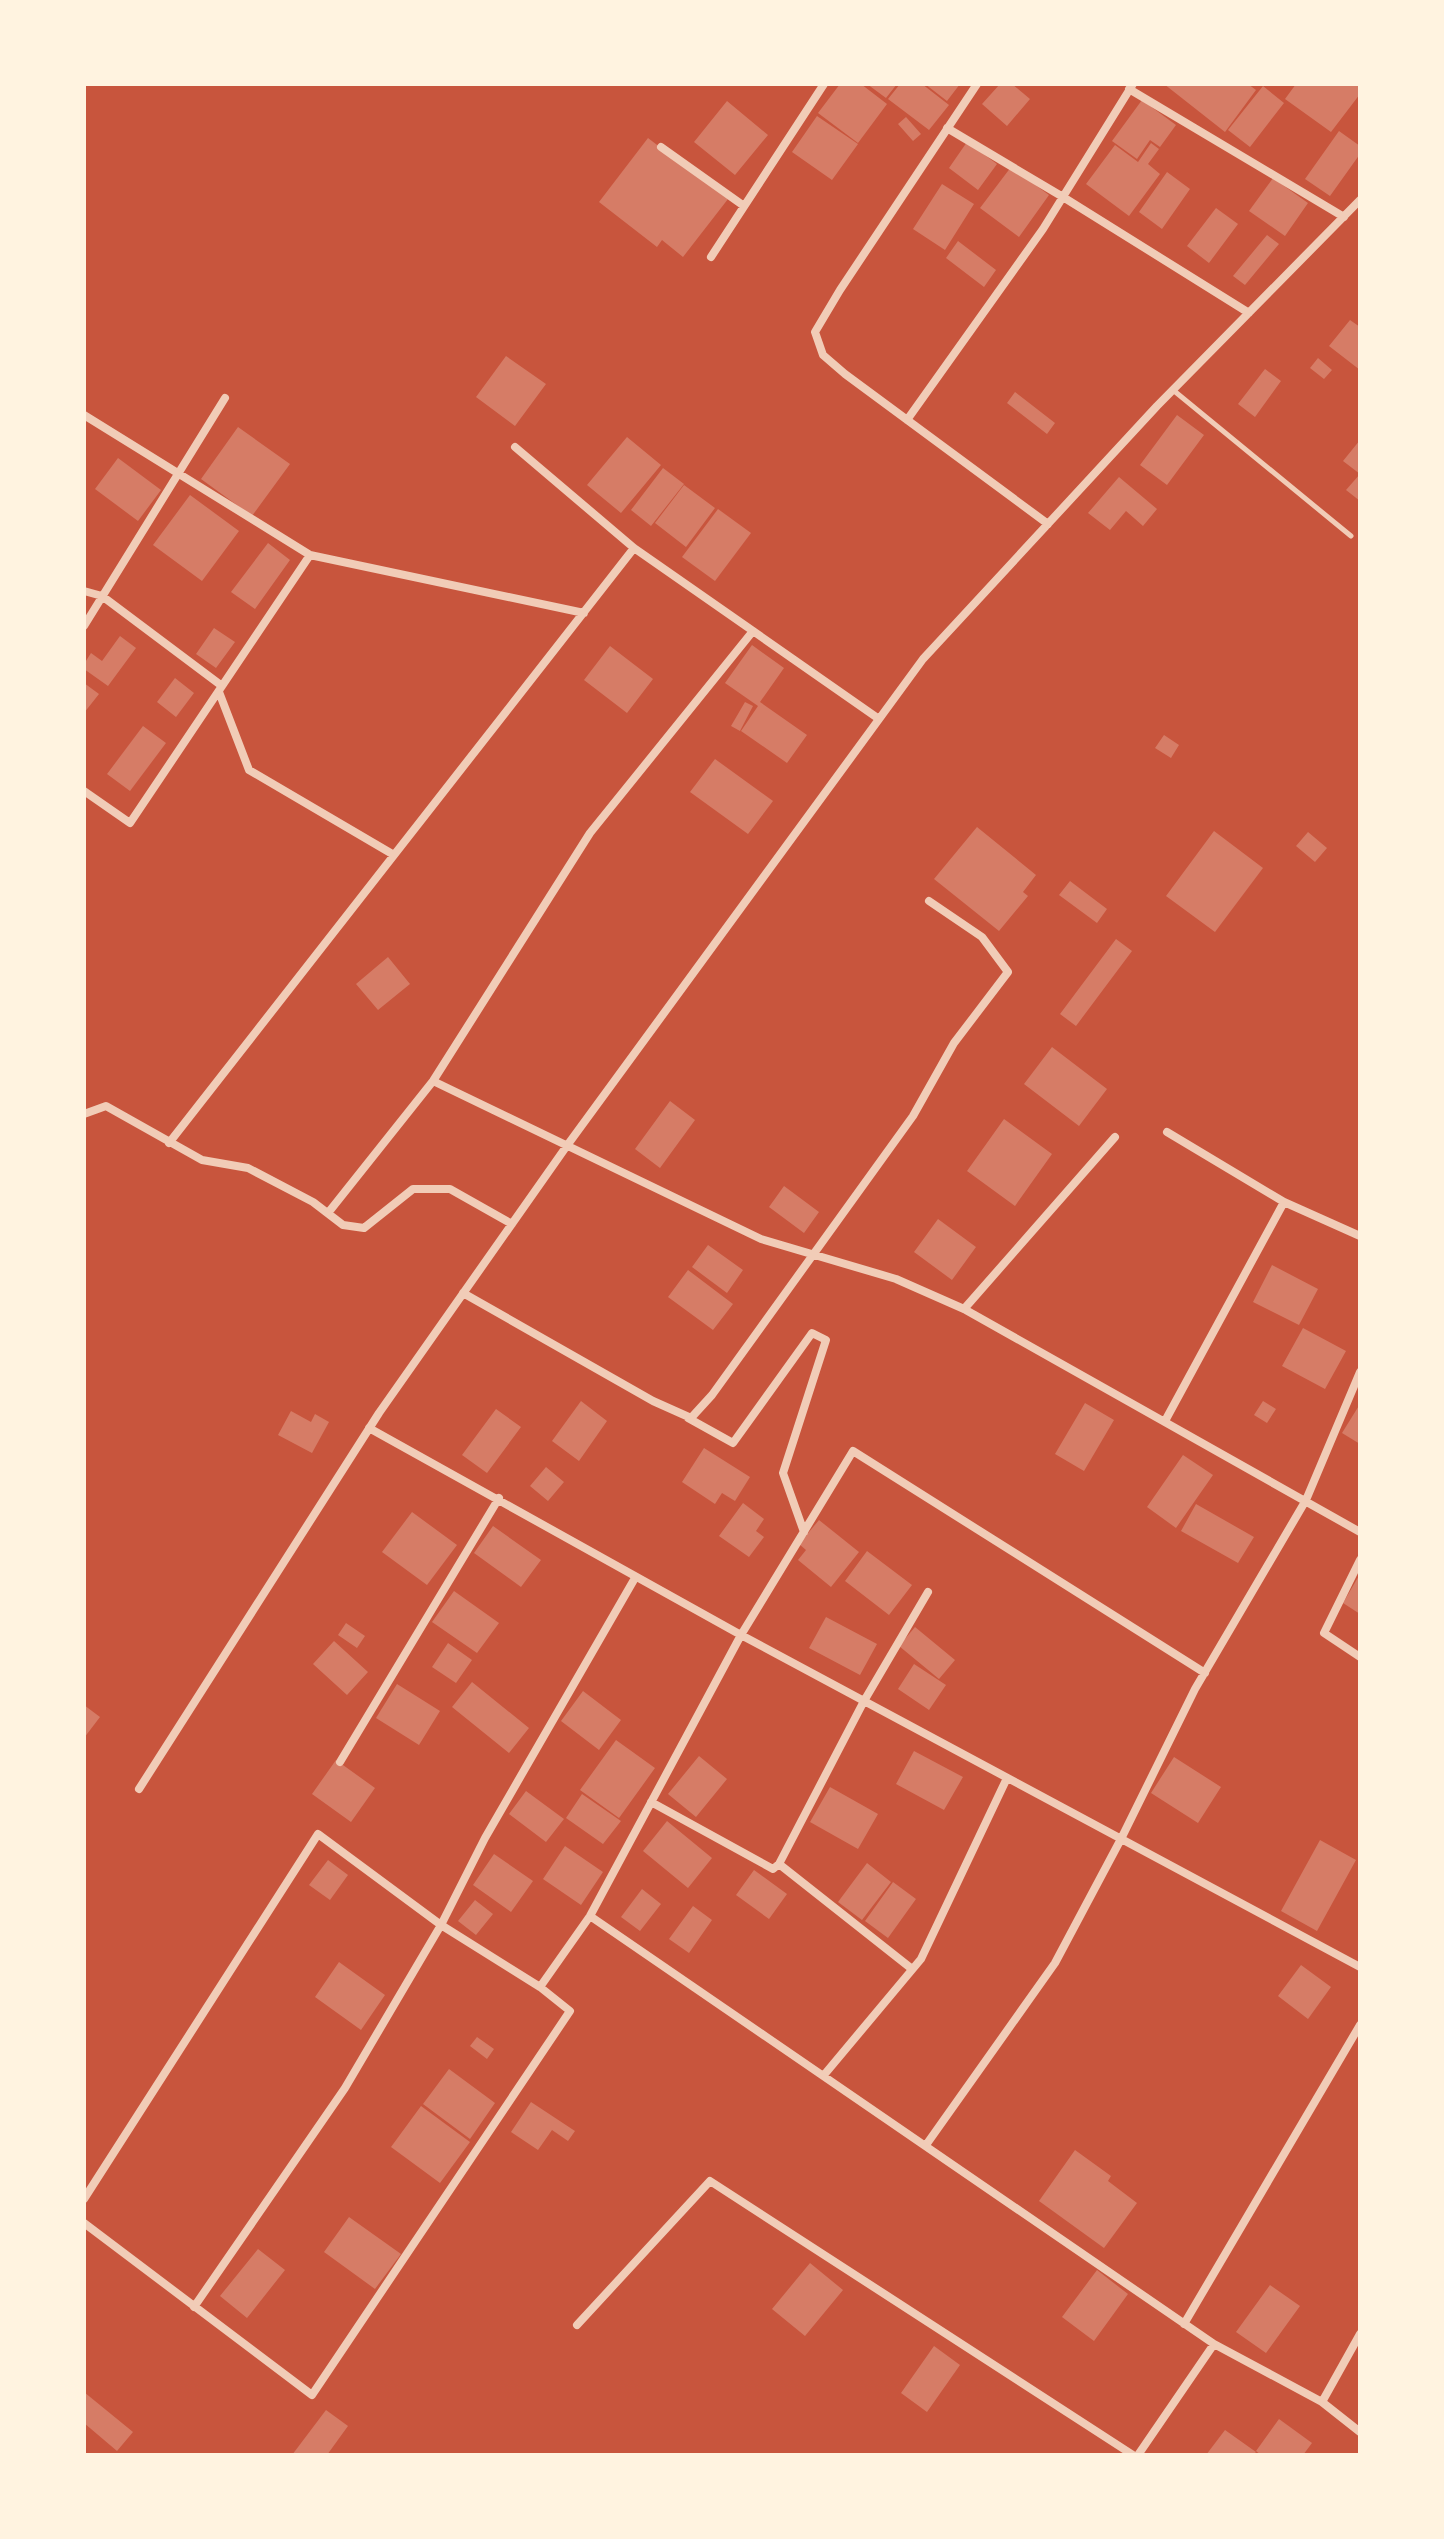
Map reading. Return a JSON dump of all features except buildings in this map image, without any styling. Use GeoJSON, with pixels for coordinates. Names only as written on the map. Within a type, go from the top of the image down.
{"type":"FeatureCollection","features":[{"type":"Feature","properties":{"kind":"street"},"geometry":{"type":"LineString","coordinates":[[711,257],[824,84]]}},
{"type":"Feature","properties":{"kind":"street"},"geometry":{"type":"LineString","coordinates":[[977,84],[815,332],[823,355],[1048,524]]}},
{"type":"Feature","properties":{"kind":"street"},"geometry":{"type":"LineString","coordinates":[[907,420],[1063,197],[1131,86],[1344,217]]}},
{"type":"Feature","properties":{"kind":"street"},"geometry":{"type":"LineString","coordinates":[[947,128],[1249,313]]}},
{"type":"Feature","properties":{"kind":"street"},"geometry":{"type":"LineString","coordinates":[[661,147],[744,206]]}},
{"type":"Feature","properties":{"kind":"street"},"geometry":{"type":"LineString","coordinates":[[139,1789],[369,1428],[566,1147],[923,659],[1173,390],[1360,200]]}},
{"type":"Feature","properties":{"kind":"street"},"geometry":{"type":"LineString","coordinates":[[84,626],[225,398]]}},
{"type":"Feature","properties":{"kind":"street"},"geometry":{"type":"LineString","coordinates":[[84,415],[310,555],[584,613]]}},
{"type":"Feature","properties":{"kind":"street"},"geometry":{"type":"LineString","coordinates":[[515,447],[634,548],[879,719]]}},
{"type":"Feature","properties":{"kind":"street"},"geometry":{"type":"LineString","coordinates":[[169,1143],[634,548]]}},
{"type":"Feature","properties":{"kind":"street"},"geometry":{"type":"LineString","coordinates":[[84,791],[130,823],[310,555]]}},
{"type":"Feature","properties":{"kind":"street"},"geometry":{"type":"LineString","coordinates":[[84,591],[102,596],[220,689],[249,770],[394,855]]}},
{"type":"Feature","properties":{"kind":"street"},"geometry":{"type":"LineString","coordinates":[[328,1213],[433,1081],[590,833],[753,631]]}},
{"type":"Feature","properties":{"kind":"street"},"geometry":{"type":"LineString","coordinates":[[687,1418],[691,1418],[712,1395],[814,1255],[913,1116],[954,1043],[1008,972],[982,937],[929,901]]}},
{"type":"Feature","properties":{"kind":"street"},"geometry":{"type":"LineString","coordinates":[[433,1081],[761,1239],[896,1279],[964,1309],[1360,1532]]}},
{"type":"Feature","properties":{"kind":"street"},"geometry":{"type":"LineString","coordinates":[[84,1114],[106,1106],[202,1160],[248,1168],[281,1183],[343,1225],[364,1228],[413,1189],[450,1189],[512,1224]]}},
{"type":"Feature","properties":{"kind":"street"},"geometry":{"type":"LineString","coordinates":[[1167,1132],[1284,1202],[1360,1236]]}},
{"type":"Feature","properties":{"kind":"street"},"geometry":{"type":"LineString","coordinates":[[964,1309],[1115,1137]]}},
{"type":"Feature","properties":{"kind":"street"},"geometry":{"type":"LineString","coordinates":[[1165,1421],[1284,1202]]}},
{"type":"Feature","properties":{"kind":"street"},"geometry":{"type":"LineString","coordinates":[[463,1293],[733,1443],[812,1333],[826,1340],[783,1473],[804,1532]]}},
{"type":"Feature","properties":{"kind":"street"},"geometry":{"type":"LineString","coordinates":[[926,2145],[1055,1963],[1205,1673],[1306,1500],[1360,1372]]}},
{"type":"Feature","properties":{"kind":"street"},"geometry":{"type":"LineString","coordinates":[[369,1428],[499,1498],[635,1578],[1360,1967]]}},
{"type":"Feature","properties":{"kind":"street"},"geometry":{"type":"LineString","coordinates":[[540,1987],[590,1916],[741,1635],[853,1451],[1205,1673]]}},
{"type":"Feature","properties":{"kind":"street"},"geometry":{"type":"LineString","coordinates":[[340,1762],[499,1498]]}},
{"type":"Feature","properties":{"kind":"street"},"geometry":{"type":"LineString","coordinates":[[1360,1560],[1324,1633],[1360,1657]]}},
{"type":"Feature","properties":{"kind":"street"},"geometry":{"type":"LineString","coordinates":[[194,2307],[345,2088],[441,1925],[485,1838],[635,1578]]}},
{"type":"Feature","properties":{"kind":"street"},"geometry":{"type":"LineString","coordinates":[[651,1802],[773,1869],[779,1864],[864,1701],[928,1592]]}},
{"type":"Feature","properties":{"kind":"street"},"geometry":{"type":"LineString","coordinates":[[824,2075],[921,1959],[1007,1778]]}},
{"type":"Feature","properties":{"kind":"street"},"geometry":{"type":"LineString","coordinates":[[84,2199],[318,1834],[441,1925],[540,1987],[570,2011],[312,2395],[84,2223]]}},
{"type":"Feature","properties":{"kind":"street"},"geometry":{"type":"LineString","coordinates":[[779,1864],[912,1969]]}},
{"type":"Feature","properties":{"kind":"street"},"geometry":{"type":"LineString","coordinates":[[590,1916],[1184,2324],[1214,2344],[1322,2402],[1360,2432]]}},
{"type":"Feature","properties":{"kind":"street"},"geometry":{"type":"LineString","coordinates":[[1184,2324],[1360,2025]]}},
{"type":"Feature","properties":{"kind":"street"},"geometry":{"type":"LineString","coordinates":[[577,2325],[710,2181],[1136,2455],[1214,2344]]}},
{"type":"Feature","properties":{"kind":"street"},"geometry":{"type":"LineString","coordinates":[[1322,2402],[1360,2334]]}},
{"type":"Feature","properties":{"kind":"lane"},"geometry":{"type":"LineString","coordinates":[[1173,390],[1351,536]]}}]}
